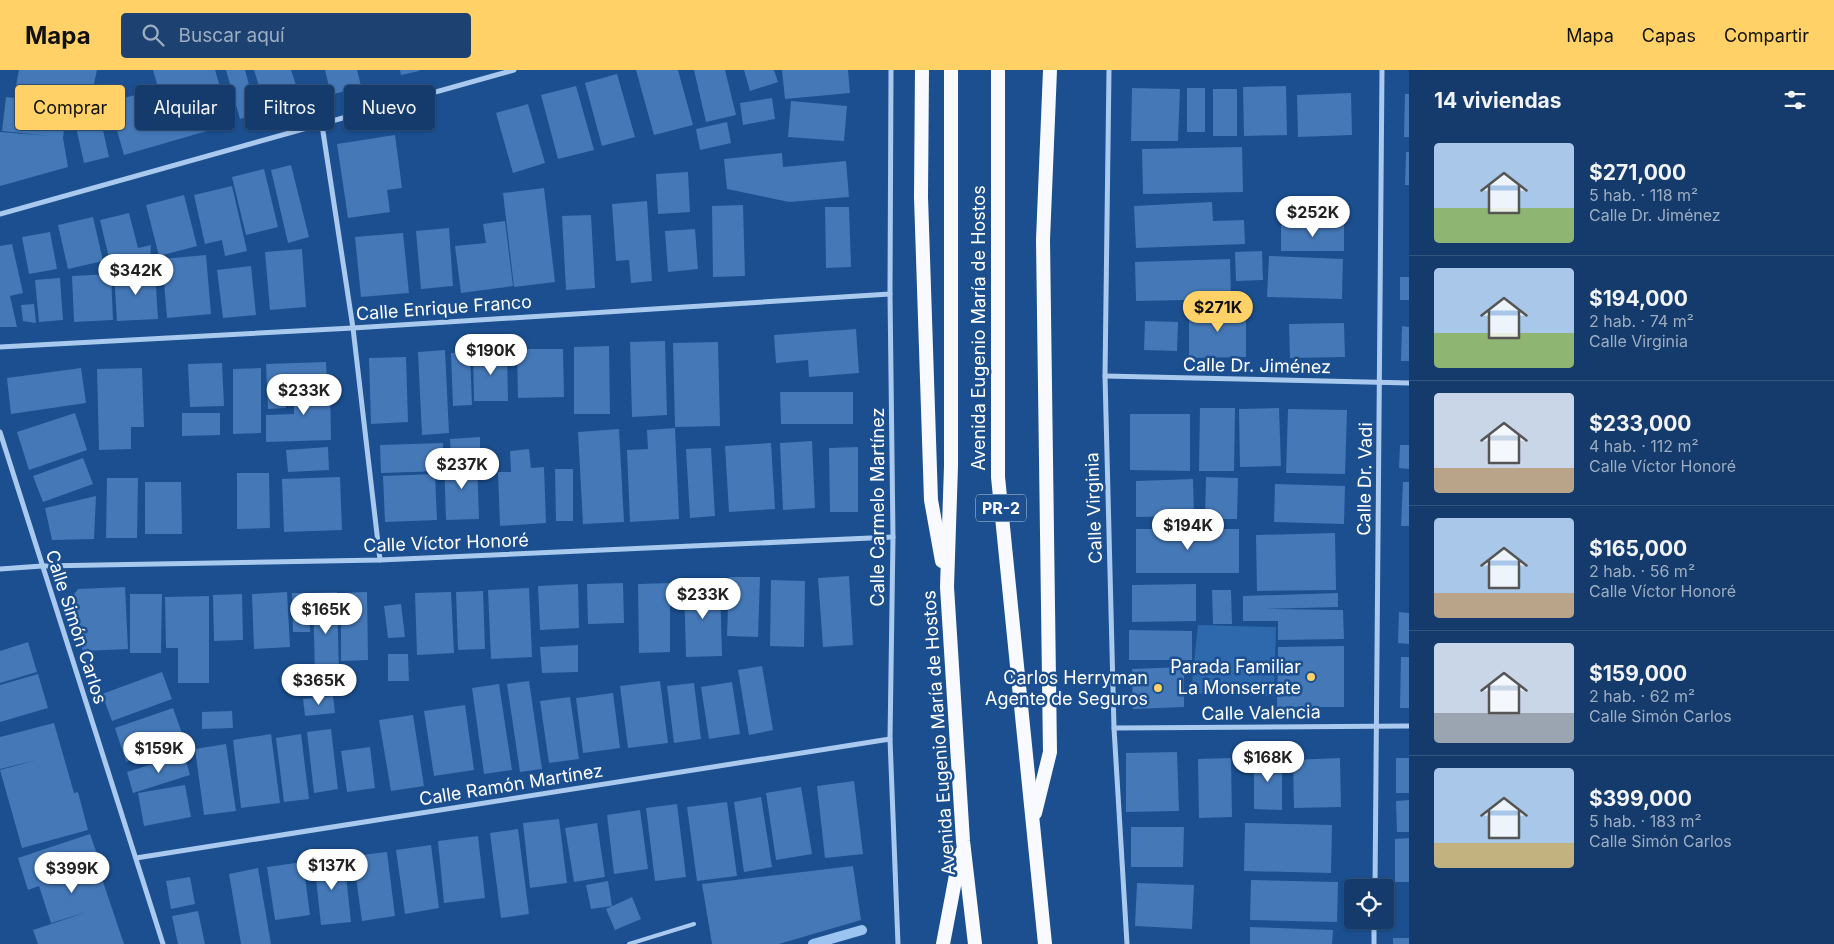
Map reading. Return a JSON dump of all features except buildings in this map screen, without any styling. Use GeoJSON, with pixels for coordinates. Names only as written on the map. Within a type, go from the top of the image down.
{"type":"FeatureCollection","features":[{"type":"Feature","properties":{"kind":"highway"},"geometry":{"type":"LineString","coordinates":[[922,70],[921,197],[931,500],[947,587]]}},
{"type":"Feature","properties":{"kind":"highway","name":"Avenida Eugenio María de Hostos"},"geometry":{"type":"LineString","coordinates":[[951,70],[951,466],[947,587],[963,841],[975,944]]}},
{"type":"Feature","properties":{"kind":"highway","name":"Avenida Eugenio María de Hostos"},"geometry":{"type":"LineString","coordinates":[[998,70],[998,477],[1045,944]]}},
{"type":"Feature","properties":{"kind":"highway"},"geometry":{"type":"LineString","coordinates":[[1033,824],[1050,752],[1043,240],[1050,70]]}},
{"type":"Feature","properties":{"kind":"highway"},"geometry":{"type":"LineString","coordinates":[[944,944],[963,841]]}},
{"type":"Feature","properties":{"kind":"street"},"geometry":{"type":"LineString","coordinates":[[334,122],[514,70]]}},
{"type":"Feature","properties":{"kind":"street","name":"Calle Carmelo Martínez"},"geometry":{"type":"LineString","coordinates":[[891,70],[890,294],[893,537],[890,739],[898,944]]}},
{"type":"Feature","properties":{"kind":"street","name":"Calle Virginia"},"geometry":{"type":"LineString","coordinates":[[1109,70],[1105,376],[1114,728],[1127,944]]}},
{"type":"Feature","properties":{"kind":"street","name":"Calle Dr. Vadi"},"geometry":{"type":"LineString","coordinates":[[1375,879],[1382,70]]}},
{"type":"Feature","properties":{"kind":"street"},"geometry":{"type":"LineString","coordinates":[[0,214],[304,130]]}},
{"type":"Feature","properties":{"kind":"street"},"geometry":{"type":"LineString","coordinates":[[323,130],[353,328],[380,560]]}},
{"type":"Feature","properties":{"kind":"street","name":"Calle Enrique Franco"},"geometry":{"type":"LineString","coordinates":[[0,347],[353,328],[890,294]]}},
{"type":"Feature","properties":{"kind":"street","name":"Calle Dr. Jiménez"},"geometry":{"type":"LineString","coordinates":[[1105,376],[1409,382]]}},
{"type":"Feature","properties":{"kind":"street","name":"Calle Simón Carlos"},"geometry":{"type":"LineString","coordinates":[[0,432],[163,944]]}},
{"type":"Feature","properties":{"kind":"street","name":"Calle Víctor Honoré"},"geometry":{"type":"LineString","coordinates":[[0,569],[42,566],[380,560],[893,537]]}},
{"type":"Feature","properties":{"kind":"street","name":"Calle Valencia"},"geometry":{"type":"LineString","coordinates":[[1114,728],[1409,726]]}},
{"type":"Feature","properties":{"kind":"street","name":"Calle Ramón Martínez"},"geometry":{"type":"LineString","coordinates":[[136,858],[890,739]]}},
{"type":"Feature","properties":{"kind":"street"},"geometry":{"type":"LineString","coordinates":[[1374,929],[1374,944]]}},
{"type":"Feature","properties":{"kind":"lane"},"geometry":{"type":"LineString","coordinates":[[629,944],[694,924]]}},
{"type":"Feature","properties":{"kind":"shaded area"},"geometry":{"type":"Polygon","coordinates":[[[1198,625],[1276,627],[1274,696],[1191,693],[1198,625]]]}},
{"type":"Feature","properties":{"kind":"waterway"},"geometry":{"type":"LineString","coordinates":[[813,944],[862,930]]}},
{"type":"Feature","properties":{"kind":"place","name":"Parada Familiar La Monserrate"},"geometry":{"type":"Point","coordinates":[1311,677]}},
{"type":"Feature","properties":{"kind":"place","name":"Carlos Herryman Agente de Seguros"},"geometry":{"type":"Point","coordinates":[1158,688]}}]}
